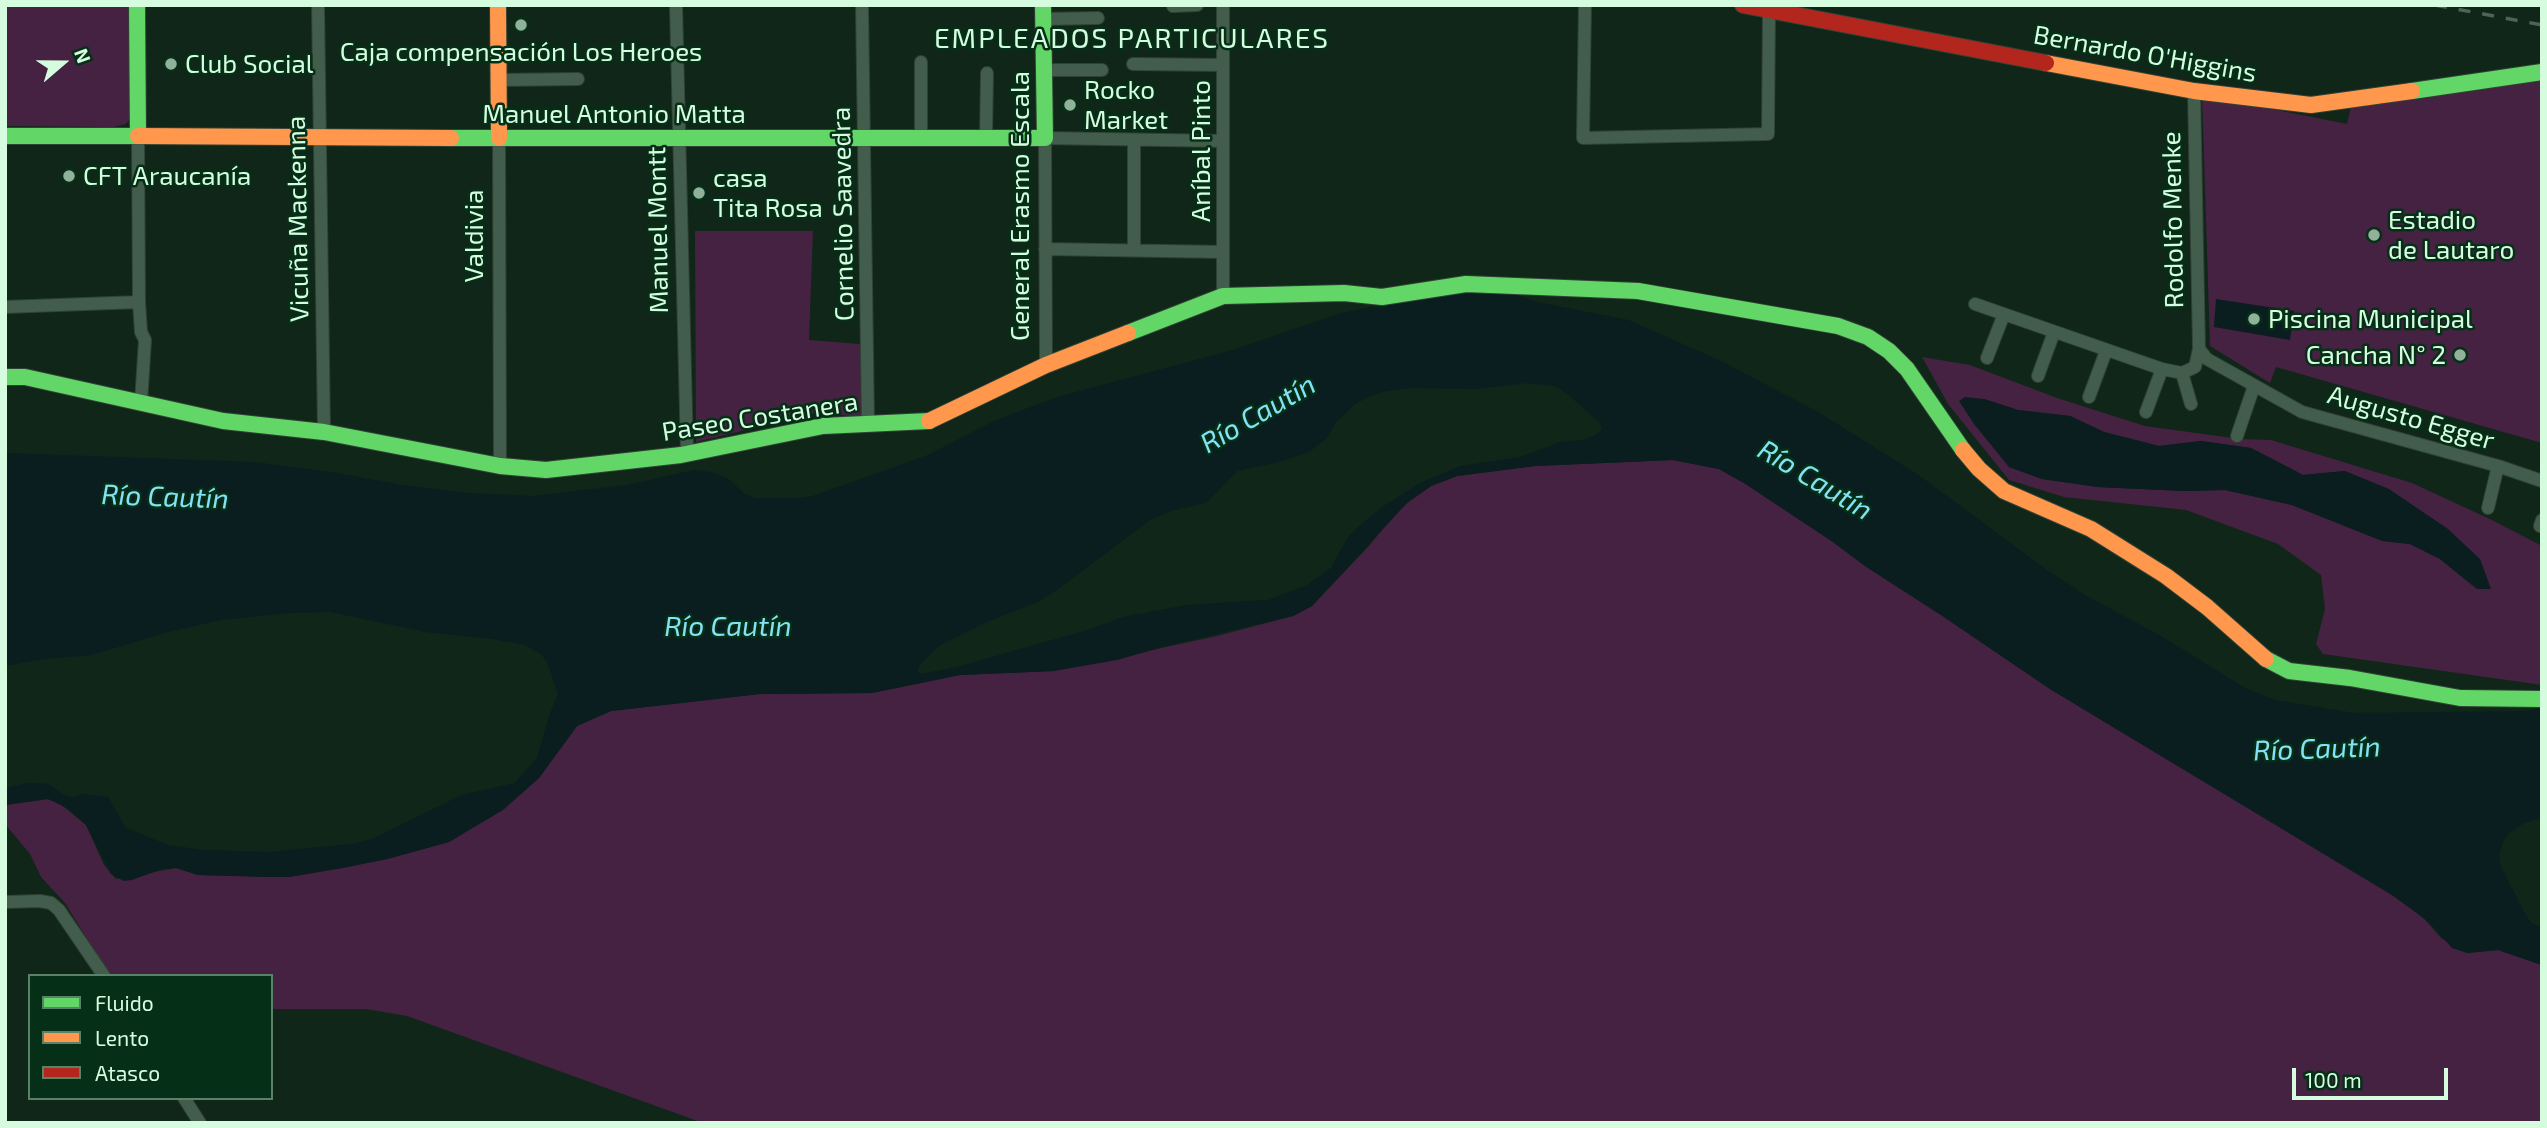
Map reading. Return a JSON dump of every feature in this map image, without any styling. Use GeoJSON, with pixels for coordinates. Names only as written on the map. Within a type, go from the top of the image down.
{"type":"FeatureCollection","features":[{"type":"Feature","properties":{"kind":"street"},"geometry":{"type":"LineString","coordinates":[[137,5],[139,302],[141,332],[145,340],[141,402]]}},
{"type":"Feature","properties":{"kind":"street","name":"Vicuña Mackenna"},"geometry":{"type":"LineString","coordinates":[[318,5],[324,432]]}},
{"type":"Feature","properties":{"kind":"street","name":"Valdivia"},"geometry":{"type":"LineString","coordinates":[[498,5],[500,466]]}},
{"type":"Feature","properties":{"kind":"street","name":"Manuel Montt"},"geometry":{"type":"LineString","coordinates":[[676,5],[687,453]]}},
{"type":"Feature","properties":{"kind":"street","name":"Cornelio Saavedra"},"geometry":{"type":"LineString","coordinates":[[862,5],[868,423]]}},
{"type":"Feature","properties":{"kind":"street"},"geometry":{"type":"LineString","coordinates":[[1173,6],[1197,5]]}},
{"type":"Feature","properties":{"kind":"street","name":"Aníbal Pinto"},"geometry":{"type":"LineString","coordinates":[[1223,5],[1223,296]]}},
{"type":"Feature","properties":{"kind":"street"},"geometry":{"type":"LineString","coordinates":[[1585,5],[1583,138],[1768,134],[1769,11]]}},
{"type":"Feature","properties":{"kind":"street","name":"Bernardo O'Higgins"},"geometry":{"type":"LineString","coordinates":[[1743,5],[2194,90],[2311,105],[2542,72]]}},
{"type":"Feature","properties":{"kind":"street"},"geometry":{"type":"LineString","coordinates":[[1043,12],[1098,18]]}},
{"type":"Feature","properties":{"kind":"street","name":"General Erasmo Escala"},"geometry":{"type":"LineString","coordinates":[[1043,12],[1046,365]]}},
{"type":"Feature","properties":{"kind":"street"},"geometry":{"type":"LineString","coordinates":[[920,62],[921,138]]}},
{"type":"Feature","properties":{"kind":"street"},"geometry":{"type":"LineString","coordinates":[[1133,64],[1223,65]]}},
{"type":"Feature","properties":{"kind":"street"},"geometry":{"type":"LineString","coordinates":[[1044,69],[1101,70]]}},
{"type":"Feature","properties":{"kind":"street"},"geometry":{"type":"LineString","coordinates":[[986,138],[987,73]]}},
{"type":"Feature","properties":{"kind":"street"},"geometry":{"type":"LineString","coordinates":[[498,80],[578,79]]}},
{"type":"Feature","properties":{"kind":"street","name":"Rodolfo Menke"},"geometry":{"type":"LineString","coordinates":[[2194,90],[2199,349]]}},
{"type":"Feature","properties":{"kind":"street","name":"Manuel Antonio Matta"},"geometry":{"type":"LineString","coordinates":[[5,136],[1045,138],[1223,141]]}},
{"type":"Feature","properties":{"kind":"street"},"geometry":{"type":"LineString","coordinates":[[1134,139],[1134,250]]}},
{"type":"Feature","properties":{"kind":"street"},"geometry":{"type":"LineString","coordinates":[[1045,249],[1223,252]]}},
{"type":"Feature","properties":{"kind":"street","name":"Paseo Costanera"},"geometry":{"type":"LineString","coordinates":[[5,376],[25,377],[223,421],[324,432],[500,466],[546,470],[601,466],[687,453],[823,426],[934,420],[1046,365],[1223,296],[1344,293],[1382,297],[1466,284],[1638,291],[1848,329],[1879,343],[1898,359],[1979,469],[2004,491],[2091,529],[2166,576],[2207,607],[2263,657],[2289,671],[2350,678],[2460,698],[2542,699]]}},
{"type":"Feature","properties":{"kind":"street"},"geometry":{"type":"LineString","coordinates":[[5,307],[139,302]]}},
{"type":"Feature","properties":{"kind":"street"},"geometry":{"type":"LineString","coordinates":[[1975,304],[2162,369],[2182,373],[2195,367],[2199,349]]}},
{"type":"Feature","properties":{"kind":"street"},"geometry":{"type":"LineString","coordinates":[[1987,358],[2004,314]]}},
{"type":"Feature","properties":{"kind":"street"},"geometry":{"type":"LineString","coordinates":[[2038,376],[2054,332]]}},
{"type":"Feature","properties":{"kind":"street","name":"Augusto Egger"},"geometry":{"type":"LineString","coordinates":[[2199,349],[2207,359],[2302,412],[2498,466],[2542,481]]}},
{"type":"Feature","properties":{"kind":"street"},"geometry":{"type":"LineString","coordinates":[[2089,397],[2106,351]]}},
{"type":"Feature","properties":{"kind":"street"},"geometry":{"type":"LineString","coordinates":[[2146,412],[2162,369]]}},
{"type":"Feature","properties":{"kind":"street"},"geometry":{"type":"LineString","coordinates":[[2182,373],[2192,404]]}},
{"type":"Feature","properties":{"kind":"street"},"geometry":{"type":"LineString","coordinates":[[2237,436],[2254,386]]}},
{"type":"Feature","properties":{"kind":"street"},"geometry":{"type":"LineString","coordinates":[[2488,509],[2498,466]]}},
{"type":"Feature","properties":{"kind":"street"},"geometry":{"type":"LineString","coordinates":[[5,902],[51,903],[60,910],[102,974]]}},
{"type":"Feature","properties":{"kind":"street"},"geometry":{"type":"LineString","coordinates":[[185,1100],[200,1123]]}},
{"type":"Feature","properties":{"kind":"shaded area"},"geometry":{"type":"Polygon","coordinates":[[[5,5],[131,5],[131,117],[126,124],[114,127],[5,126],[5,5]]]}},
{"type":"Feature","properties":{"kind":"shaded area","name":"Estadio de Lautaro"},"geometry":{"type":"Polygon","coordinates":[[[2542,74],[2542,443],[2276,367],[2270,383],[2210,346],[2202,95],[2347,124],[2352,102],[2542,74]]]}},
{"type":"Feature","properties":{"kind":"shaded area"},"geometry":{"type":"Polygon","coordinates":[[[695,231],[813,231],[809,340],[860,344],[864,418],[820,412],[696,442],[695,231]]]}},
{"type":"Feature","properties":{"kind":"shaded area"},"geometry":{"type":"Polygon","coordinates":[[[1922,357],[1970,365],[2057,398],[2145,426],[2240,439],[2271,440],[2412,483],[2492,520],[2542,546],[2542,685],[2323,654],[2316,644],[2325,609],[2321,575],[2278,544],[2186,510],[2064,497],[2009,480],[1948,404],[1922,357]],[[1984,399],[2009,467],[2042,479],[2098,487],[2225,490],[2292,505],[2382,541],[2410,544],[2440,559],[2477,589],[2345,471],[2303,475],[2251,448],[2201,441],[2159,446],[2104,432],[2070,416],[2018,410],[1984,399]]]}},
{"type":"Feature","properties":{"kind":"shaded area"},"geometry":{"type":"Polygon","coordinates":[[[1673,460],[1719,469],[1833,542],[2050,689],[2392,895],[2419,913],[2441,938],[2467,953],[2498,950],[2542,965],[2542,1123],[703,1123],[407,1016],[366,1009],[273,1009],[273,974],[109,974],[65,903],[41,877],[30,854],[5,824],[5,805],[47,799],[59,803],[86,825],[104,865],[116,879],[176,868],[199,875],[289,877],[387,859],[449,842],[503,809],[539,778],[577,726],[611,711],[760,694],[872,693],[960,675],[1054,671],[1217,636],[1293,616],[1312,606],[1389,521],[1407,503],[1431,486],[1457,476],[1535,466],[1673,460]]]}},
{"type":"Feature","properties":{"kind":"water","name":"Río Cautín"},"geometry":{"type":"Polygon","coordinates":[[[1449,290],[1514,294],[1537,302],[1628,320],[1721,361],[1818,412],[1917,474],[2085,595],[2161,636],[2245,688],[2275,700],[2354,713],[2526,711],[2542,708],[2542,818],[2524,823],[2509,833],[2499,855],[2501,867],[2524,912],[2531,923],[2542,928],[2542,965],[2498,950],[2467,953],[2452,948],[2430,923],[2392,895],[2050,689],[1744,483],[1719,469],[1673,460],[1535,466],[1457,476],[1431,486],[1407,503],[1312,606],[1293,616],[1117,660],[1054,671],[960,675],[872,693],[760,694],[611,711],[577,726],[539,778],[503,810],[449,842],[387,859],[289,877],[198,875],[176,868],[162,869],[124,881],[111,874],[86,825],[67,808],[48,799],[5,805],[5,788],[28,783],[48,784],[66,796],[84,794],[108,797],[126,828],[168,845],[203,850],[269,852],[352,844],[372,839],[462,795],[515,783],[537,758],[558,694],[547,662],[542,655],[525,645],[426,632],[330,612],[221,620],[172,631],[91,655],[5,666],[5,453],[254,462],[402,485],[469,493],[533,496],[627,485],[694,470],[727,478],[745,494],[755,498],[799,498],[813,496],[928,455],[994,421],[1057,397],[1233,350],[1338,314],[1449,290]],[[1527,383],[1476,389],[1413,388],[1370,396],[1355,404],[1336,422],[1327,438],[1309,452],[1237,471],[1206,503],[1174,510],[1150,520],[1038,602],[987,622],[939,646],[919,666],[918,672],[921,674],[957,667],[1091,629],[1123,617],[1187,605],[1268,600],[1307,585],[1331,568],[1348,537],[1356,529],[1381,508],[1418,484],[1460,466],[1521,457],[1560,442],[1583,440],[1602,430],[1600,423],[1555,386],[1527,383]]]}},
{"type":"Feature","properties":{"kind":"water","name":"Piscina Municipal"},"geometry":{"type":"Polygon","coordinates":[[[2216,299],[2294,311],[2290,340],[2214,327],[2216,299]]]}},
{"type":"Feature","properties":{"kind":"water"},"geometry":{"type":"Polygon","coordinates":[[[1965,397],[1984,399],[2018,410],[2070,416],[2104,432],[2159,446],[2201,441],[2251,448],[2303,475],[2345,471],[2389,489],[2448,529],[2480,559],[2491,589],[2477,589],[2440,559],[2410,544],[2383,541],[2292,505],[2225,490],[2098,487],[2042,479],[2009,467],[1959,401],[1965,397]]]}},
{"type":"Feature","properties":{"kind":"railway"},"geometry":{"type":"LineString","coordinates":[[2435,5],[2542,25]]}},
{"type":"Feature","properties":{"kind":"traffic: fast"},"geometry":{"type":"LineString","coordinates":[[5,136],[138,136],[137,5]]}},
{"type":"Feature","properties":{"kind":"traffic: fast"},"geometry":{"type":"LineString","coordinates":[[451,138],[1045,138],[1043,5]]}},
{"type":"Feature","properties":{"kind":"traffic: fast"},"geometry":{"type":"LineString","coordinates":[[2412,91],[2542,72]]}},
{"type":"Feature","properties":{"kind":"traffic: fast"},"geometry":{"type":"LineString","coordinates":[[1128,333],[1223,296],[1344,293],[1382,297],[1466,284],[1638,291],[1838,326],[1868,337],[1889,351],[1907,369],[1963,450]]}},
{"type":"Feature","properties":{"kind":"traffic: fast"},"geometry":{"type":"LineString","coordinates":[[5,377],[25,377],[223,421],[324,432],[500,466],[546,470],[681,455],[823,426],[929,421]]}},
{"type":"Feature","properties":{"kind":"traffic: fast"},"geometry":{"type":"LineString","coordinates":[[2266,659],[2289,671],[2350,678],[2460,698],[2542,699]]}},
{"type":"Feature","properties":{"kind":"traffic: slow"},"geometry":{"type":"LineString","coordinates":[[498,5],[499,138]]}},
{"type":"Feature","properties":{"kind":"traffic: slow"},"geometry":{"type":"LineString","coordinates":[[2046,63],[2194,91],[2311,105],[2412,91]]}},
{"type":"Feature","properties":{"kind":"traffic: slow"},"geometry":{"type":"LineString","coordinates":[[138,136],[451,138]]}},
{"type":"Feature","properties":{"kind":"traffic: slow"},"geometry":{"type":"LineString","coordinates":[[929,421],[1046,365],[1128,333]]}},
{"type":"Feature","properties":{"kind":"traffic: slow"},"geometry":{"type":"LineString","coordinates":[[1963,450],[1979,469],[2004,491],[2091,529],[2166,576],[2207,607],[2266,659]]}},
{"type":"Feature","properties":{"kind":"traffic: jam"},"geometry":{"type":"LineString","coordinates":[[1743,5],[2046,63]]}},
{"type":"Feature","properties":{"kind":"place","name":"Caja compensación Los Heroes"},"geometry":{"type":"Point","coordinates":[521,25]}},
{"type":"Feature","properties":{"kind":"place","name":"Club Social"},"geometry":{"type":"Point","coordinates":[171,64]}},
{"type":"Feature","properties":{"kind":"place","name":"Rocko Market"},"geometry":{"type":"Point","coordinates":[1070,105]}},
{"type":"Feature","properties":{"kind":"place","name":"CFT Araucanía"},"geometry":{"type":"Point","coordinates":[69,176]}},
{"type":"Feature","properties":{"kind":"place","name":"casa Tita Rosa"},"geometry":{"type":"Point","coordinates":[699,193]}},
{"type":"Feature","properties":{"kind":"place","name":"Estadio de Lautaro"},"geometry":{"type":"Point","coordinates":[2374,235]}},
{"type":"Feature","properties":{"kind":"place","name":"Piscina Municipal"},"geometry":{"type":"Point","coordinates":[2254,319]}},
{"type":"Feature","properties":{"kind":"place","name":"Cancha N° 2"},"geometry":{"type":"Point","coordinates":[2460,355]}},
{"type":"Feature","properties":{"kind":"district","name":"EMPLEADOS PARTICULARES"},"geometry":{"type":"Point","coordinates":[1132,39]}}]}
